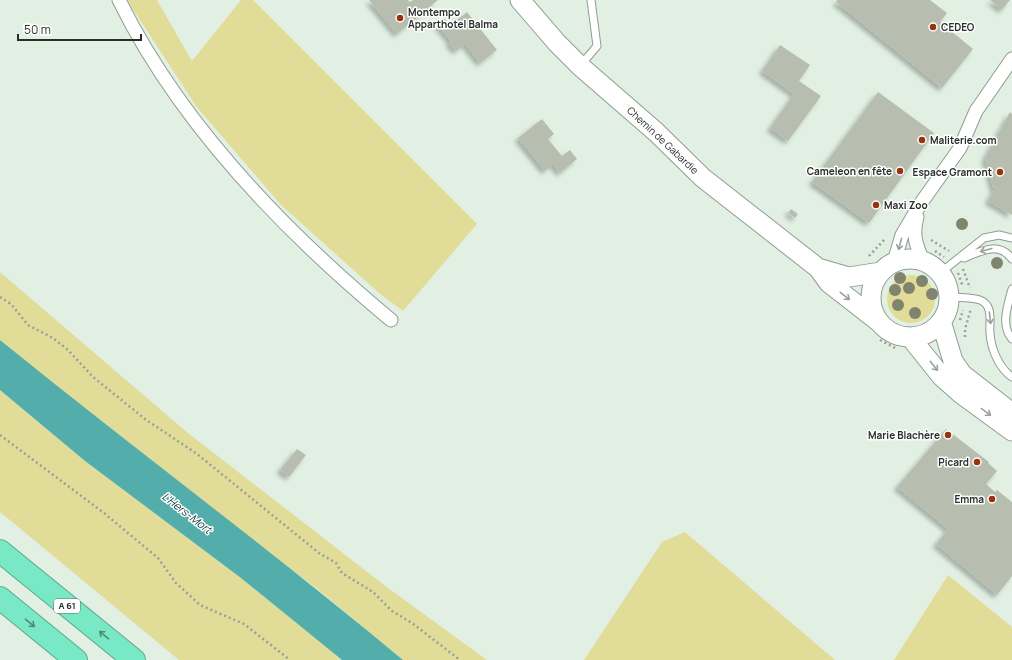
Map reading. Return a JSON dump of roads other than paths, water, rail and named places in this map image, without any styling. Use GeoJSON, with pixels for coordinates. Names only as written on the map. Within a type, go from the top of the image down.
{"type":"FeatureCollection","features":[{"type":"Feature","properties":{"kind":"highway","name":"A 61"},"geometry":{"type":"LineString","coordinates":[[0,551],[134,660]]}},
{"type":"Feature","properties":{"kind":"highway"},"geometry":{"type":"LineString","coordinates":[[0,598],[76,660]]}},
{"type":"Feature","properties":{"kind":"street"},"geometry":{"type":"LineString","coordinates":[[119,0],[128,19],[188,111],[240,174],[339,277],[391,320]]}},
{"type":"Feature","properties":{"kind":"street","name":"Chemin de Gabardie"},"geometry":{"type":"LineString","coordinates":[[520,0],[557,43],[580,66],[656,132],[704,178],[739,208],[818,268],[829,283],[879,322]]}},
{"type":"Feature","properties":{"kind":"street"},"geometry":{"type":"LineString","coordinates":[[888,267],[912,259],[923,261],[940,273],[947,284],[949,298],[947,310],[941,322],[933,330],[922,335],[910,337],[893,333],[879,322],[874,313],[871,297],[875,281],[888,267],[902,235],[921,203],[960,148],[976,111],[1012,59]]}},
{"type":"Feature","properties":{"kind":"street"},"geometry":{"type":"LineString","coordinates":[[921,203],[914,226],[914,235],[923,261]]}},
{"type":"Feature","properties":{"kind":"street","name":"Chemin de Gabardie"},"geometry":{"type":"LineString","coordinates":[[818,268],[849,277],[888,267]]}},
{"type":"Feature","properties":{"kind":"street"},"geometry":{"type":"LineString","coordinates":[[941,322],[953,361],[962,374],[1012,413]]}},
{"type":"Feature","properties":{"kind":"street"},"geometry":{"type":"LineString","coordinates":[[910,337],[942,377],[960,393],[1012,431]]}},
{"type":"Feature","properties":{"kind":"lane"},"geometry":{"type":"LineString","coordinates":[[580,66],[597,46],[591,0]]}},
{"type":"Feature","properties":{"kind":"lane"},"geometry":{"type":"LineString","coordinates":[[940,273],[984,238],[999,234],[1012,238]]}},
{"type":"Feature","properties":{"kind":"lane"},"geometry":{"type":"LineString","coordinates":[[957,260],[994,248],[1002,250],[1012,259]]}},
{"type":"Feature","properties":{"kind":"lane"},"geometry":{"type":"LineString","coordinates":[[1012,289],[1005,318],[1008,334],[1012,339]]}},
{"type":"Feature","properties":{"kind":"lane"},"geometry":{"type":"LineString","coordinates":[[949,298],[981,300],[987,305],[990,318],[990,333],[995,353],[1006,372],[1012,377]]}},
{"type":"Feature","properties":{"kind":"water","name":"L'Hers-Mort"},"geometry":{"type":"Polygon","coordinates":[[[0,340],[303,579],[403,660],[342,660],[241,578],[85,461],[0,390],[0,340]]]}},
{"type":"Feature","properties":{"kind":"place","name":"Montempo Apparthotel Balma"},"geometry":{"type":"Point","coordinates":[400,18]}},
{"type":"Feature","properties":{"kind":"place","name":"CEDEO"},"geometry":{"type":"Point","coordinates":[933,27]}},
{"type":"Feature","properties":{"kind":"place","name":"Maliterie.com"},"geometry":{"type":"Point","coordinates":[922,140]}},
{"type":"Feature","properties":{"kind":"place","name":"Cameleon en fête"},"geometry":{"type":"Point","coordinates":[900,171]}},
{"type":"Feature","properties":{"kind":"place","name":"Espace Gramont"},"geometry":{"type":"Point","coordinates":[1000,172]}},
{"type":"Feature","properties":{"kind":"place","name":"Maxi Zoo"},"geometry":{"type":"Point","coordinates":[876,205]}},
{"type":"Feature","properties":{"kind":"place","name":"Marie Blachère"},"geometry":{"type":"Point","coordinates":[948,435]}},
{"type":"Feature","properties":{"kind":"place","name":"Picard"},"geometry":{"type":"Point","coordinates":[977,462]}},
{"type":"Feature","properties":{"kind":"place","name":"Emma"},"geometry":{"type":"Point","coordinates":[992,499]}}]}
